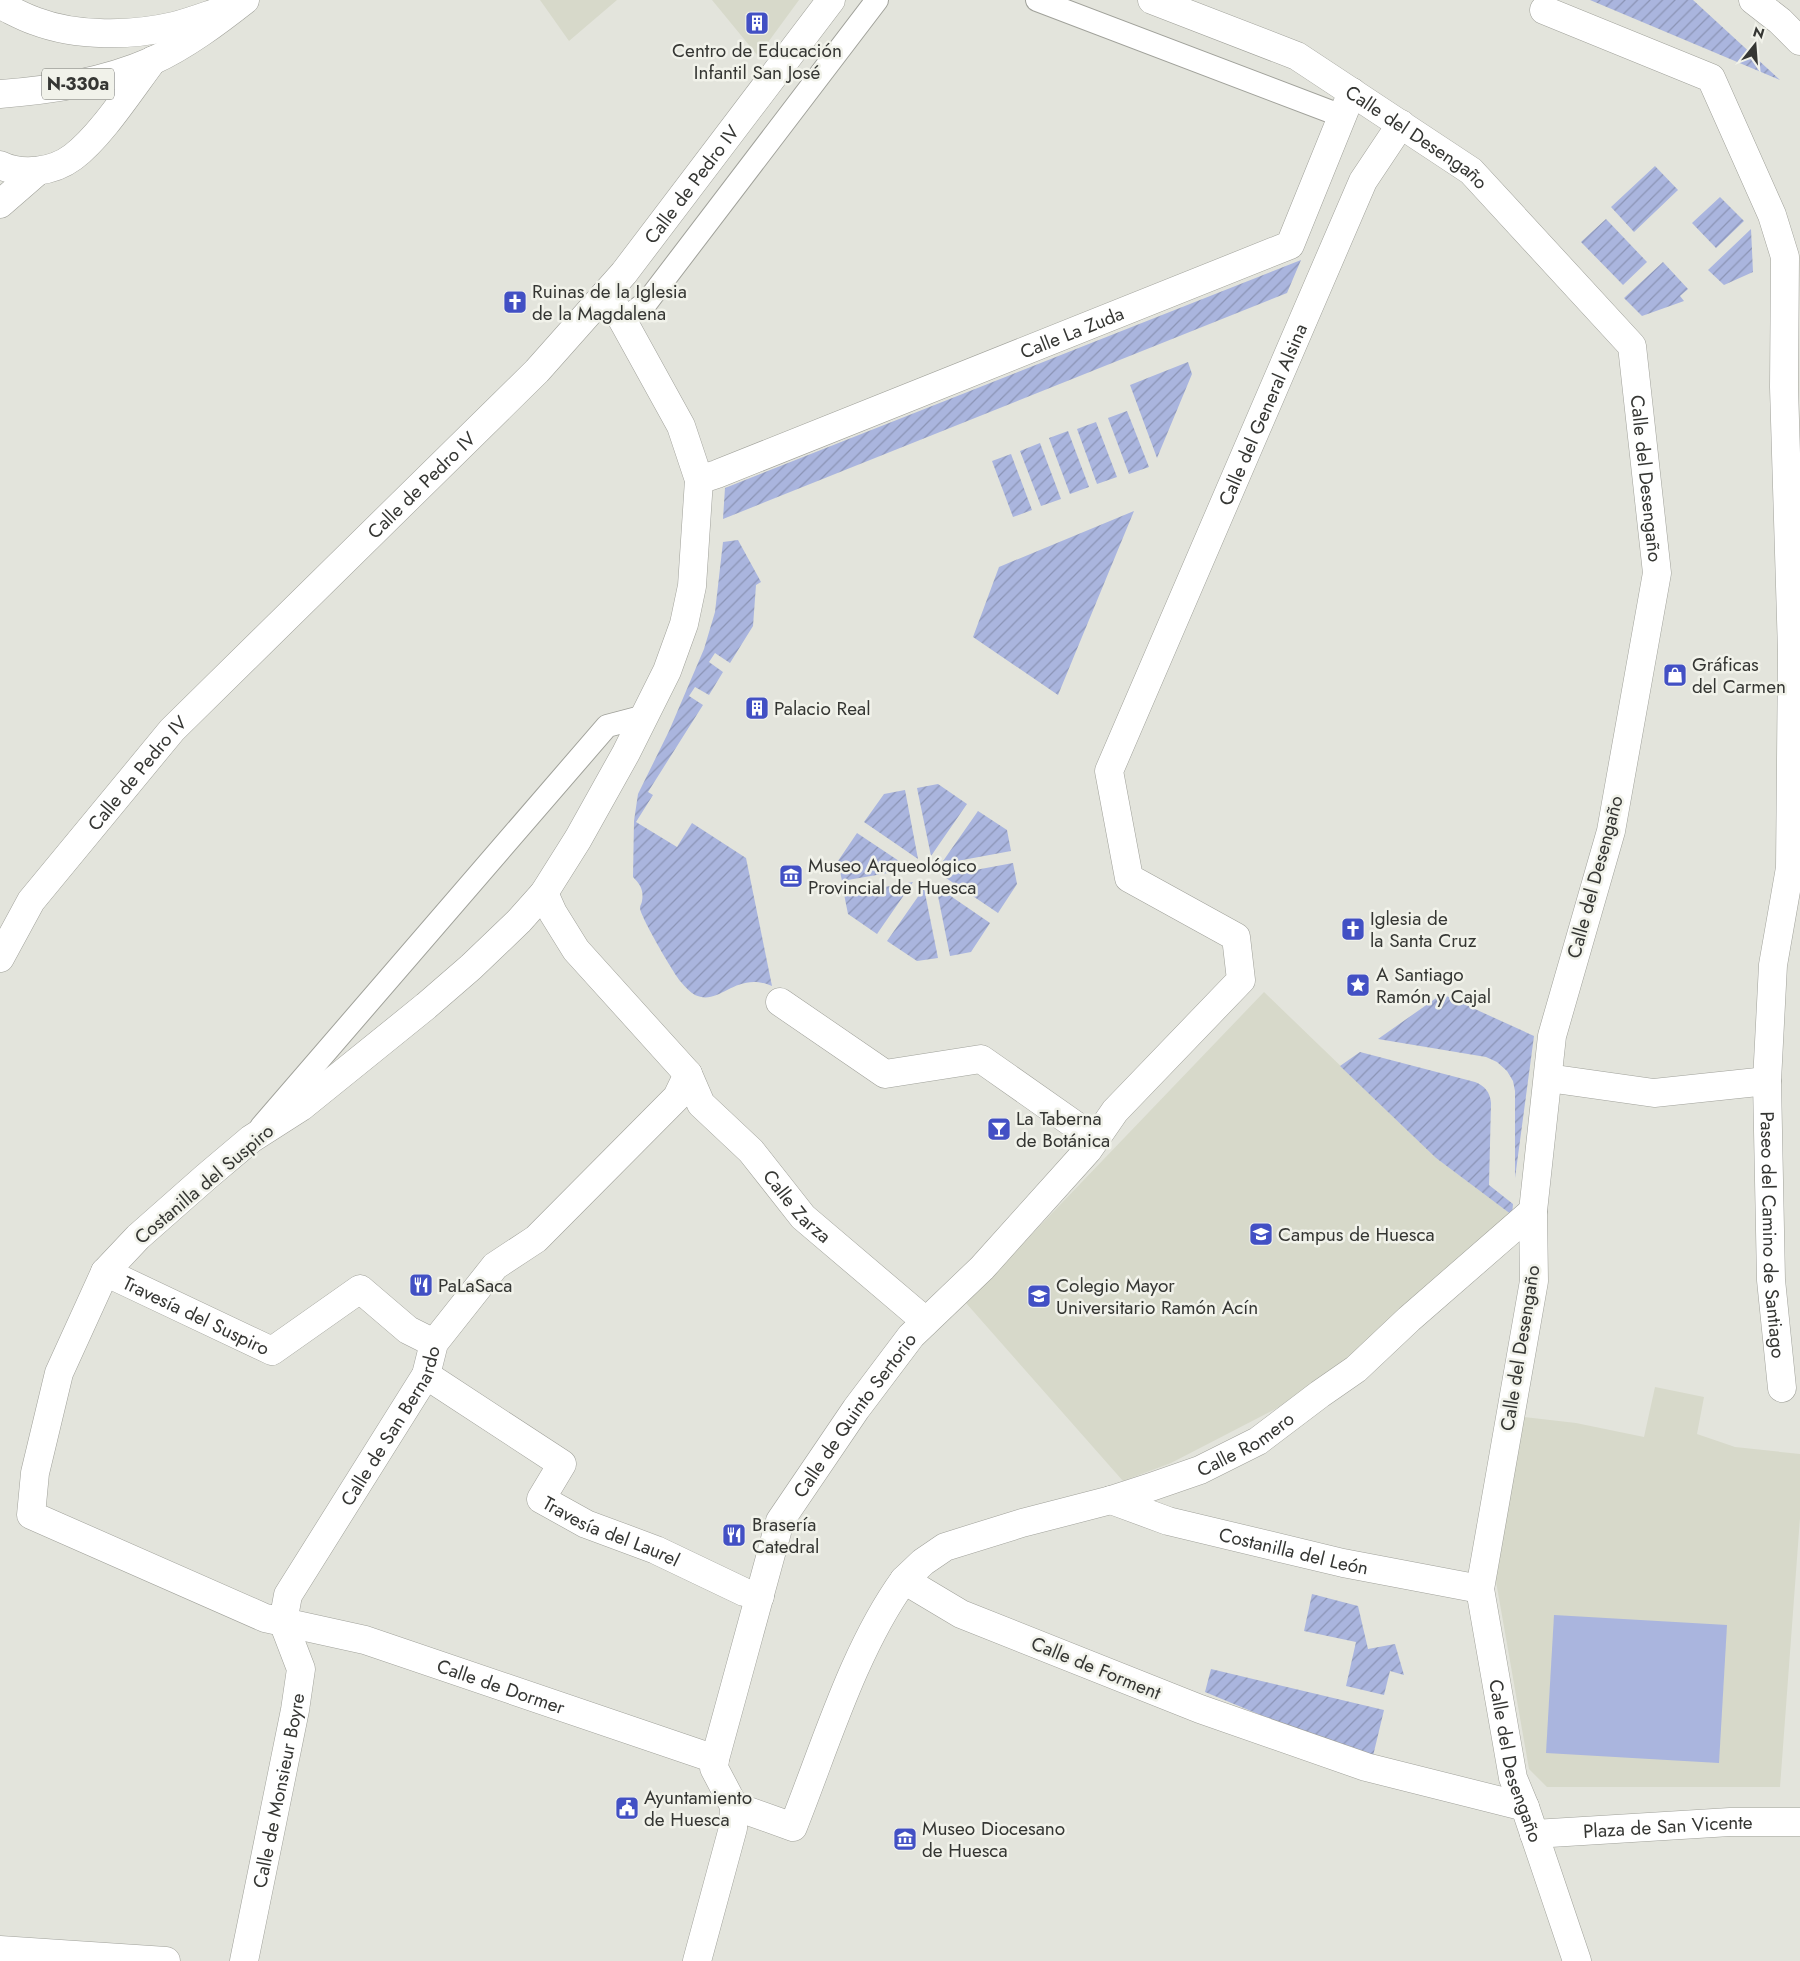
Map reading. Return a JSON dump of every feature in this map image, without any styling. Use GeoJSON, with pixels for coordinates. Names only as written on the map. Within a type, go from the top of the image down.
{"type":"FeatureCollection","features":[{"type":"Feature","properties":{"kind":"main road","name":"Calle de Pedro IV"},"geometry":{"type":"LineString","coordinates":[[0,958],[12,912],[31,901],[172,730],[537,371],[624,273],[831,0]]}},
{"type":"Feature","properties":{"kind":"main road","name":"Calle del Desengaño"},"geometry":{"type":"LineString","coordinates":[[1152,0],[1297,56],[1347,104],[1401,124],[1472,171],[1632,346],[1657,573],[1611,831],[1552,1036],[1533,1211],[1534,1281],[1480,1589],[1513,1778],[1525,1807],[1577,1961]]}},
{"type":"Feature","properties":{"kind":"main road"},"geometry":{"type":"LineString","coordinates":[[1753,0],[1780,21],[1800,41]]}},
{"type":"Feature","properties":{"kind":"main road"},"geometry":{"type":"LineString","coordinates":[[0,5],[36,22],[75,31],[109,34],[142,32],[174,26],[242,2]]}},
{"type":"Feature","properties":{"kind":"main road","name":"N-330a"},"geometry":{"type":"LineString","coordinates":[[0,94],[33,92],[74,85],[114,75],[153,60],[194,37],[242,2]]}},
{"type":"Feature","properties":{"kind":"main road","name":"Paseo del Camino de Santiago"},"geometry":{"type":"LineString","coordinates":[[1544,10],[1712,78],[1772,215],[1785,258],[1784,387],[1792,652],[1790,868],[1773,965],[1767,1081],[1772,1280],[1782,1388]]}},
{"type":"Feature","properties":{"kind":"main road"},"geometry":{"type":"LineString","coordinates":[[0,165],[21,170],[38,171],[57,166],[72,158],[85,146],[153,60]]}},
{"type":"Feature","properties":{"kind":"main road","name":"Calle La Zuda"},"geometry":{"type":"LineString","coordinates":[[699,480],[1290,245],[1347,104]]}},
{"type":"Feature","properties":{"kind":"main road","name":"Calle del General Alsina"},"geometry":{"type":"LineString","coordinates":[[1091,1145],[1115,1111],[1241,980],[1236,938],[1129,878],[1109,771],[1363,181],[1401,124]]}},
{"type":"Feature","properties":{"kind":"main road"},"geometry":{"type":"LineString","coordinates":[[0,204],[38,171]]}},
{"type":"Feature","properties":{"kind":"main road"},"geometry":{"type":"LineString","coordinates":[[607,292],[681,426],[699,480]]}},
{"type":"Feature","properties":{"kind":"main road","name":"Costanilla del Suspiro"},"geometry":{"type":"LineString","coordinates":[[31,1515],[35,1473],[59,1373],[105,1272],[138,1237],[251,1139],[301,1107],[426,1006],[471,967],[544,893],[582,830],[645,716],[678,642],[689,606],[694,566],[699,480]]}},
{"type":"Feature","properties":{"kind":"main road","name":"Calle Zarza"},"geometry":{"type":"LineString","coordinates":[[544,893],[553,913],[576,950],[688,1074],[701,1104],[751,1151],[803,1217],[916,1313],[924,1323]]}},
{"type":"Feature","properties":{"kind":"main road"},"geometry":{"type":"LineString","coordinates":[[780,1002],[885,1074],[981,1059],[1091,1145]]}},
{"type":"Feature","properties":{"kind":"main road","name":"Calle de San Bernardo"},"geometry":{"type":"LineString","coordinates":[[283,1622],[288,1595],[426,1375],[434,1343],[494,1266],[536,1239],[677,1097],[688,1074]]}},
{"type":"Feature","properties":{"kind":"main road"},"geometry":{"type":"LineString","coordinates":[[1548,1078],[1654,1093],[1767,1081]]}},
{"type":"Feature","properties":{"kind":"main road","name":"Calle de Quinto Sertorio"},"geometry":{"type":"LineString","coordinates":[[715,1764],[780,1521],[856,1409],[911,1336],[982,1268],[1091,1145]]}},
{"type":"Feature","properties":{"kind":"main road","name":"Calle Romero"},"geometry":{"type":"LineString","coordinates":[[904,1580],[923,1562],[945,1547],[1022,1523],[1111,1500],[1200,1470],[1258,1440],[1356,1369],[1409,1319],[1533,1211]]}},
{"type":"Feature","properties":{"kind":"main road","name":"Travesía del Suspiro"},"geometry":{"type":"LineString","coordinates":[[105,1272],[272,1351],[360,1290],[408,1330],[434,1343]]}},
{"type":"Feature","properties":{"kind":"main road","name":"Travesía del Laurel"},"geometry":{"type":"LineString","coordinates":[[426,1375],[562,1464],[541,1499],[586,1524],[656,1550],[744,1592],[760,1596]]}},
{"type":"Feature","properties":{"kind":"main road","name":"Costanilla del León"},"geometry":{"type":"LineString","coordinates":[[1111,1500],[1186,1526],[1343,1563],[1480,1589]]}},
{"type":"Feature","properties":{"kind":"main road","name":"Calle de Dormer"},"geometry":{"type":"LineString","coordinates":[[31,1515],[265,1618],[365,1640],[715,1764]]}},
{"type":"Feature","properties":{"kind":"main road"},"geometry":{"type":"LineString","coordinates":[[734,1806],[793,1827],[854,1672],[888,1602],[904,1580]]}},
{"type":"Feature","properties":{"kind":"main road","name":"Calle de Forment"},"geometry":{"type":"LineString","coordinates":[[904,1580],[962,1614],[1200,1709],[1366,1767],[1525,1807]]}},
{"type":"Feature","properties":{"kind":"main road","name":"Calle de Monsieur Boyre"},"geometry":{"type":"LineString","coordinates":[[244,1961],[295,1710],[301,1669],[283,1622]]}},
{"type":"Feature","properties":{"kind":"main road"},"geometry":{"type":"LineString","coordinates":[[696,1961],[733,1828],[734,1806],[715,1764]]}},
{"type":"Feature","properties":{"kind":"main road","name":"Plaza de San Vicente"},"geometry":{"type":"LineString","coordinates":[[1534,1834],[1730,1822],[1800,1822]]}},
{"type":"Feature","properties":{"kind":"main road"},"geometry":{"type":"LineString","coordinates":[[0,1950],[166,1961]]}},
{"type":"Feature","properties":{"kind":"lane"},"geometry":{"type":"LineString","coordinates":[[623,319],[647,302],[877,0]]}},
{"type":"Feature","properties":{"kind":"lane"},"geometry":{"type":"LineString","coordinates":[[1037,0],[1347,104]]}},
{"type":"Feature","properties":{"kind":"lane"},"geometry":{"type":"LineString","coordinates":[[251,1139],[607,726],[645,716]]}},
{"type":"Feature","properties":{"kind":"shaded area"},"geometry":{"type":"Polygon","coordinates":[[[540,0],[617,0],[569,41],[540,0]]]}},
{"type":"Feature","properties":{"kind":"shaded area","name":"Centro de Educación Infantil San José"},"geometry":{"type":"Polygon","coordinates":[[[712,0],[799,0],[758,56],[712,0]]]}},
{"type":"Feature","properties":{"kind":"shaded area"},"geometry":{"type":"Polygon","coordinates":[[[1590,0],[1693,0],[1780,80],[1590,0]]]}},
{"type":"Feature","properties":{"kind":"shaded area"},"geometry":{"type":"Polygon","coordinates":[[[1655,166],[1678,190],[1634,232],[1611,207],[1655,166]]]}},
{"type":"Feature","properties":{"kind":"shaded area"},"geometry":{"type":"Polygon","coordinates":[[[1720,197],[1744,221],[1716,248],[1692,223],[1720,197]]]}},
{"type":"Feature","properties":{"kind":"shaded area"},"geometry":{"type":"Polygon","coordinates":[[[1606,219],[1647,262],[1623,285],[1581,242],[1606,219]]]}},
{"type":"Feature","properties":{"kind":"shaded area"},"geometry":{"type":"Polygon","coordinates":[[[1751,229],[1753,272],[1724,285],[1708,270],[1751,229]]]}},
{"type":"Feature","properties":{"kind":"shaded area"},"geometry":{"type":"Polygon","coordinates":[[[1301,260],[1287,293],[723,519],[725,488],[1301,260]]]}},
{"type":"Feature","properties":{"kind":"shaded area"},"geometry":{"type":"Polygon","coordinates":[[[1663,262],[1688,289],[1680,296],[1684,301],[1642,316],[1624,298],[1663,262]]]}},
{"type":"Feature","properties":{"kind":"shaded area"},"geometry":{"type":"Polygon","coordinates":[[[1188,362],[1192,374],[1157,458],[1130,385],[1188,362]]]}},
{"type":"Feature","properties":{"kind":"shaded area"},"geometry":{"type":"Polygon","coordinates":[[[1127,411],[1149,467],[1129,474],[1108,418],[1127,411]]]}},
{"type":"Feature","properties":{"kind":"shaded area"},"geometry":{"type":"Polygon","coordinates":[[[1096,422],[1117,477],[1097,484],[1077,429],[1096,422]]]}},
{"type":"Feature","properties":{"kind":"shaded area"},"geometry":{"type":"Polygon","coordinates":[[[1068,431],[1089,487],[1070,494],[1049,438],[1068,431]]]}},
{"type":"Feature","properties":{"kind":"shaded area"},"geometry":{"type":"Polygon","coordinates":[[[1040,443],[1061,499],[1041,506],[1020,451],[1040,443]]]}},
{"type":"Feature","properties":{"kind":"shaded area"},"geometry":{"type":"Polygon","coordinates":[[[1011,454],[1032,510],[1013,517],[992,461],[1011,454]]]}},
{"type":"Feature","properties":{"kind":"shaded area"},"geometry":{"type":"Polygon","coordinates":[[[1134,511],[1058,695],[973,637],[999,567],[1134,511]]]}},
{"type":"Feature","properties":{"kind":"shaded area"},"geometry":{"type":"Polygon","coordinates":[[[738,540],[761,582],[756,585],[753,626],[730,663],[715,653],[709,662],[723,672],[709,695],[695,687],[689,696],[703,705],[648,792],[653,795],[636,822],[677,847],[692,823],[746,858],[772,986],[759,982],[748,982],[721,993],[704,997],[693,994],[681,982],[641,913],[642,890],[633,877],[634,821],[638,794],[669,731],[704,649],[715,612],[723,542],[738,540]]]}},
{"type":"Feature","properties":{"kind":"shaded area"},"geometry":{"type":"Polygon","coordinates":[[[938,784],[967,804],[931,856],[917,788],[938,784]]]}},
{"type":"Feature","properties":{"kind":"shaded area"},"geometry":{"type":"Polygon","coordinates":[[[905,790],[918,859],[864,822],[884,794],[905,790]]]}},
{"type":"Feature","properties":{"kind":"shaded area"},"geometry":{"type":"Polygon","coordinates":[[[978,811],[1007,830],[1011,851],[941,864],[978,811]]]}},
{"type":"Feature","properties":{"kind":"shaded area"},"geometry":{"type":"Polygon","coordinates":[[[857,833],[911,869],[842,881],[838,861],[857,833]]]}},
{"type":"Feature","properties":{"kind":"shaded area"},"geometry":{"type":"Polygon","coordinates":[[[1013,863],[1017,884],[998,913],[943,876],[1013,863]]]}},
{"type":"Feature","properties":{"kind":"shaded area"},"geometry":{"type":"Polygon","coordinates":[[[913,882],[877,934],[848,914],[844,894],[913,882]]]}},
{"type":"Feature","properties":{"kind":"shaded area"},"geometry":{"type":"Polygon","coordinates":[[[936,886],[990,923],[971,952],[950,956],[936,886]]]}},
{"type":"Feature","properties":{"kind":"shaded area"},"geometry":{"type":"Polygon","coordinates":[[[924,888],[938,958],[917,961],[887,941],[924,888]]]}},
{"type":"Feature","properties":{"kind":"shaded area","name":"Campus de Huesca"},"geometry":{"type":"Polygon","coordinates":[[[1264,992],[1436,1158],[1512,1215],[1360,1355],[1287,1403],[1171,1463],[1123,1481],[966,1303],[1264,992]]]}},
{"type":"Feature","properties":{"kind":"shaded area"},"geometry":{"type":"Polygon","coordinates":[[[1442,994],[1534,1036],[1515,1178],[1515,1091],[1513,1081],[1507,1071],[1497,1062],[1486,1057],[1378,1039],[1442,994]]]}},
{"type":"Feature","properties":{"kind":"shaded area"},"geometry":{"type":"Polygon","coordinates":[[[1360,1052],[1482,1085],[1488,1093],[1491,1103],[1489,1185],[1513,1204],[1512,1215],[1436,1158],[1340,1066],[1360,1052]]]}},
{"type":"Feature","properties":{"kind":"shaded area"},"geometry":{"type":"Polygon","coordinates":[[[1655,1387],[1704,1397],[1697,1434],[1735,1447],[1800,1454],[1800,1518],[1780,1787],[1547,1787],[1529,1769],[1494,1570],[1523,1417],[1576,1423],[1644,1437],[1655,1387]]]}},
{"type":"Feature","properties":{"kind":"shaded area"},"geometry":{"type":"Polygon","coordinates":[[[1312,1594],[1358,1606],[1368,1649],[1395,1644],[1404,1675],[1390,1671],[1384,1695],[1346,1686],[1356,1642],[1304,1631],[1312,1594]]]}},
{"type":"Feature","properties":{"kind":"shaded area"},"geometry":{"type":"Polygon","coordinates":[[[1554,1615],[1727,1625],[1719,1763],[1546,1753],[1554,1615]]]}},
{"type":"Feature","properties":{"kind":"shaded area"},"geometry":{"type":"Polygon","coordinates":[[[1211,1669],[1384,1710],[1373,1756],[1309,1735],[1205,1692],[1211,1669]]]}},
{"type":"Feature","properties":{"kind":"place","name":"Centro de Educación Infantil San José"},"geometry":{"type":"Point","coordinates":[757,23]}},
{"type":"Feature","properties":{"kind":"place","name":"Ruinas de la Iglesia de la Magdalena"},"geometry":{"type":"Point","coordinates":[515,302]}},
{"type":"Feature","properties":{"kind":"place","name":"Gráficas del Carmen"},"geometry":{"type":"Point","coordinates":[1675,675]}},
{"type":"Feature","properties":{"kind":"place","name":"Palacio Real"},"geometry":{"type":"Point","coordinates":[757,708]}},
{"type":"Feature","properties":{"kind":"place","name":"Museo Arqueológico Provincial de Huesca"},"geometry":{"type":"Point","coordinates":[791,876]}},
{"type":"Feature","properties":{"kind":"place","name":"Iglesia de la Santa Cruz"},"geometry":{"type":"Point","coordinates":[1353,929]}},
{"type":"Feature","properties":{"kind":"place","name":"A Santiago Ramón y Cajal"},"geometry":{"type":"Point","coordinates":[1358,985]}},
{"type":"Feature","properties":{"kind":"place","name":"La Taberna de Botánica"},"geometry":{"type":"Point","coordinates":[999,1129]}},
{"type":"Feature","properties":{"kind":"place","name":"Campus de Huesca"},"geometry":{"type":"Point","coordinates":[1261,1234]}},
{"type":"Feature","properties":{"kind":"place","name":"PaLaSaca"},"geometry":{"type":"Point","coordinates":[421,1285]}},
{"type":"Feature","properties":{"kind":"place","name":"Colegio Mayor Universitario Ramón Acín"},"geometry":{"type":"Point","coordinates":[1039,1296]}},
{"type":"Feature","properties":{"kind":"place","name":"Brasería Catedral"},"geometry":{"type":"Point","coordinates":[734,1535]}},
{"type":"Feature","properties":{"kind":"place","name":"Ayuntamiento de Huesca"},"geometry":{"type":"Point","coordinates":[627,1808]}},
{"type":"Feature","properties":{"kind":"place","name":"Museo Diocesano de Huesca"},"geometry":{"type":"Point","coordinates":[905,1839]}}]}
